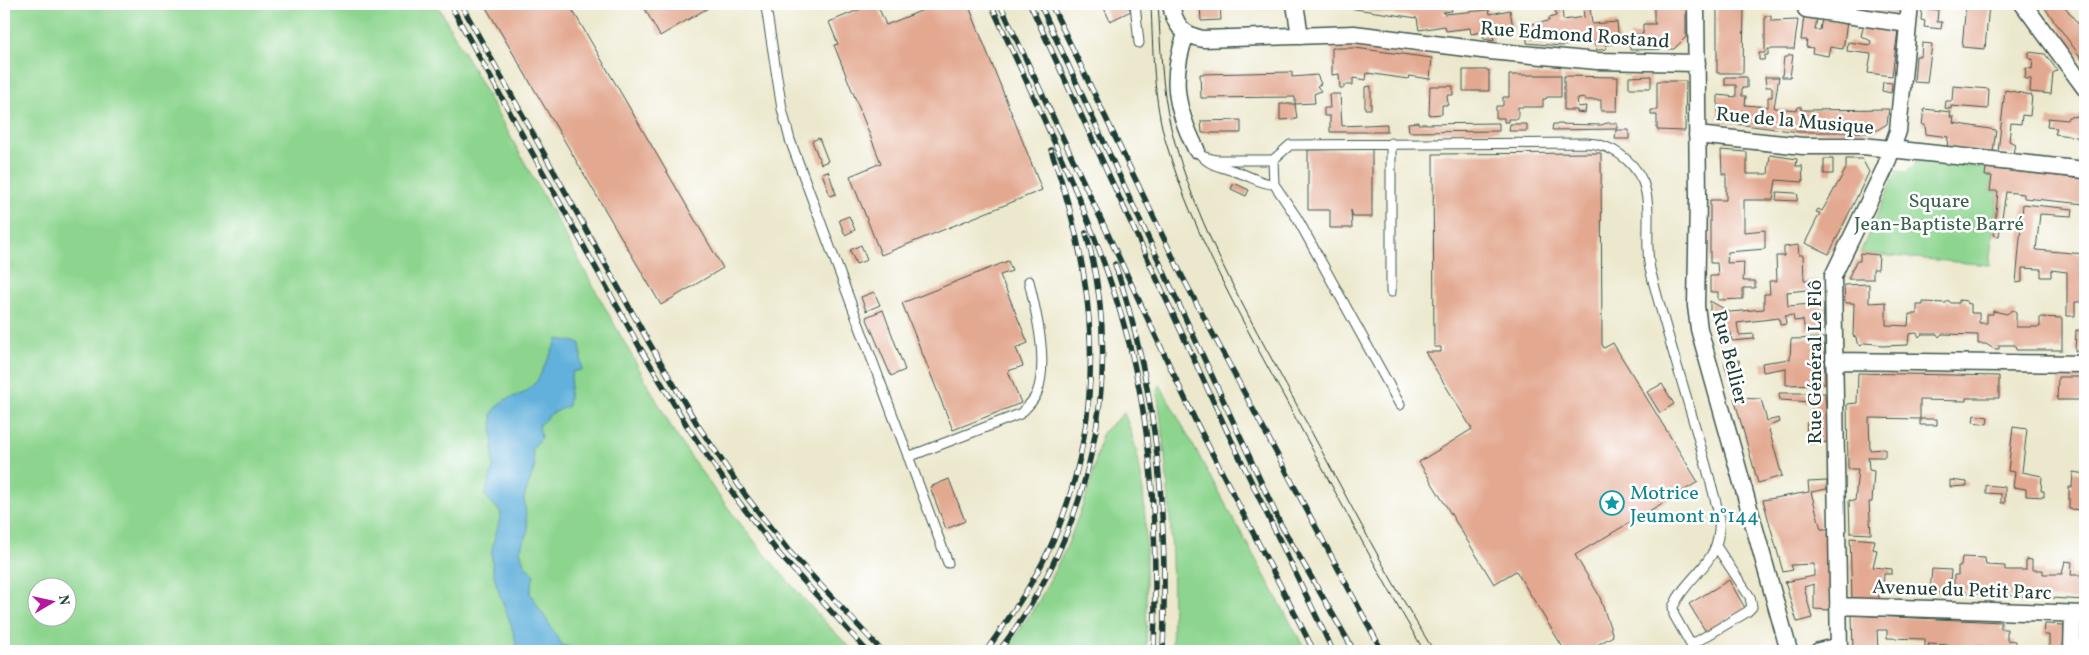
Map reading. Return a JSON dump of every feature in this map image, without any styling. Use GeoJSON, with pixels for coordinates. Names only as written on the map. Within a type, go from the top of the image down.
{"type":"FeatureCollection","features":[{"type":"Feature","properties":{"kind":"street"},"geometry":{"type":"LineString","coordinates":[[1171,4],[1174,20],[1186,34],[1177,60],[1175,82],[1184,121],[1196,148]]}},
{"type":"Feature","properties":{"kind":"street"},"geometry":{"type":"LineString","coordinates":[[1295,4],[1300,36]]}},
{"type":"Feature","properties":{"kind":"street","name":"Rue Bellier"},"geometry":{"type":"LineString","coordinates":[[1696,4],[1698,135],[1696,306],[1699,329],[1789,651]]}},
{"type":"Feature","properties":{"kind":"street","name":"Rue Général Le Flô"},"geometry":{"type":"LineString","coordinates":[[1819,651],[1839,648],[1833,276],[1885,168],[1898,131],[1910,4]]}},
{"type":"Feature","properties":{"kind":"street"},"geometry":{"type":"LineString","coordinates":[[2023,4],[2085,88]]}},
{"type":"Feature","properties":{"kind":"street"},"geometry":{"type":"LineString","coordinates":[[1806,9],[1908,24]]}},
{"type":"Feature","properties":{"kind":"street","name":"Rue Edmond Rostand"},"geometry":{"type":"LineString","coordinates":[[1186,34],[1203,39],[1354,34],[1490,51],[1597,61],[1697,63]]}},
{"type":"Feature","properties":{"kind":"street","name":"Rue de la Musique"},"geometry":{"type":"LineString","coordinates":[[1698,135],[1803,146],[1863,146],[2085,170]]}},
{"type":"Feature","properties":{"kind":"street"},"geometry":{"type":"LineString","coordinates":[[1834,361],[2085,364]]}},
{"type":"Feature","properties":{"kind":"street","name":"Avenue du Petit Parc"},"geometry":{"type":"LineString","coordinates":[[1838,606],[2079,614]]}},
{"type":"Feature","properties":{"kind":"street"},"geometry":{"type":"LineString","coordinates":[[2072,651],[2079,614]]}},
{"type":"Feature","properties":{"kind":"lane"},"geometry":{"type":"LineString","coordinates":[[764,4],[782,110],[790,140],[948,563]]}},
{"type":"Feature","properties":{"kind":"lane"},"geometry":{"type":"LineString","coordinates":[[1135,4],[1139,43]]}},
{"type":"Feature","properties":{"kind":"lane"},"geometry":{"type":"LineString","coordinates":[[1391,143],[1392,292]]}},
{"type":"Feature","properties":{"kind":"lane"},"geometry":{"type":"LineString","coordinates":[[1196,148],[1205,156],[1216,160],[1273,160],[1290,145],[1594,143],[1615,151],[1634,168],[1642,182],[1646,198],[1648,255],[1651,271],[1719,515],[1716,546],[1710,559],[1673,608],[1674,615],[1692,648],[1748,612],[1752,607],[1750,598],[1716,546]]}},
{"type":"Feature","properties":{"kind":"lane"},"geometry":{"type":"LineString","coordinates":[[1196,148],[1204,159],[1214,166],[1237,171],[1264,184],[1274,184]]}},
{"type":"Feature","properties":{"kind":"lane"},"geometry":{"type":"LineString","coordinates":[[1273,160],[1274,184],[1297,218],[1400,405]]}},
{"type":"Feature","properties":{"kind":"lane"},"geometry":{"type":"LineString","coordinates":[[908,457],[1020,414],[1032,402],[1037,392],[1040,352],[1038,326],[1030,281]]}},
{"type":"Feature","properties":{"kind":"green space"},"geometry":{"type":"Polygon","coordinates":[[[4,4],[437,4],[674,432],[758,546],[804,600],[853,651],[4,651],[4,4]]]}},
{"type":"Feature","properties":{"kind":"green space","name":"Square Jean-Baptiste Barré"},"geometry":{"type":"Polygon","coordinates":[[[1916,161],[1986,168],[1985,175],[1992,176],[1990,191],[1998,191],[1989,265],[1860,253],[1897,171],[1905,172],[1914,167],[1916,161]]]}},
{"type":"Feature","properties":{"kind":"green space"},"geometry":{"type":"Polygon","coordinates":[[[1160,385],[1306,651],[1172,651],[1172,552],[1168,488],[1157,390],[1160,385]]]}},
{"type":"Feature","properties":{"kind":"green space"},"geometry":{"type":"Polygon","coordinates":[[[1124,413],[1136,451],[1145,510],[1146,651],[1006,651],[1040,599],[1067,546],[1090,486],[1102,433],[1124,413]]]}},
{"type":"Feature","properties":{"kind":"water"},"geometry":{"type":"Polygon","coordinates":[[[558,339],[580,343],[582,370],[572,372],[568,406],[551,414],[539,425],[541,438],[532,449],[535,466],[524,498],[528,530],[520,550],[524,564],[534,575],[530,593],[562,645],[583,651],[517,651],[492,564],[492,551],[501,513],[485,495],[493,468],[492,413],[504,400],[524,393],[537,381],[558,339]]]}},
{"type":"Feature","properties":{"kind":"building"},"geometry":{"type":"Polygon","coordinates":[[[484,4],[569,4],[723,268],[661,305],[484,4]]]}},
{"type":"Feature","properties":{"kind":"building"},"geometry":{"type":"Polygon","coordinates":[[[642,4],[706,4],[708,8],[660,36],[642,4]]]}},
{"type":"Feature","properties":{"kind":"building"},"geometry":{"type":"Polygon","coordinates":[[[877,4],[886,25],[938,4],[968,4],[1042,190],[881,255],[850,176],[881,163],[834,45],[838,44],[829,22],[877,4]]]}},
{"type":"Feature","properties":{"kind":"building"},"geometry":{"type":"Polygon","coordinates":[[[1102,4],[1127,4],[1131,11],[1110,21],[1102,4]]]}},
{"type":"Feature","properties":{"kind":"building"},"geometry":{"type":"Polygon","coordinates":[[[1200,4],[1220,4],[1221,20],[1201,21],[1200,4]]]}},
{"type":"Feature","properties":{"kind":"building"},"geometry":{"type":"Polygon","coordinates":[[[1321,4],[1416,4],[1416,6],[1450,4],[1452,11],[1443,12],[1444,14],[1489,10],[1490,14],[1510,10],[1513,28],[1492,31],[1494,41],[1484,39],[1482,32],[1471,34],[1470,28],[1446,31],[1445,26],[1419,30],[1417,18],[1321,4]]]}},
{"type":"Feature","properties":{"kind":"building"},"geometry":{"type":"Polygon","coordinates":[[[1555,4],[1562,4],[1563,20],[1584,17],[1583,8],[1590,7],[1592,24],[1617,22],[1619,43],[1605,45],[1606,49],[1596,50],[1594,41],[1561,46],[1527,43],[1527,25],[1549,21],[1549,18],[1556,16],[1555,4]]]}},
{"type":"Feature","properties":{"kind":"building"},"geometry":{"type":"Polygon","coordinates":[[[1654,4],[1686,4],[1686,37],[1674,49],[1630,50],[1630,46],[1628,46],[1630,35],[1643,34],[1643,24],[1656,24],[1654,22],[1654,4]]]}},
{"type":"Feature","properties":{"kind":"building"},"geometry":{"type":"Polygon","coordinates":[[[1717,4],[1744,4],[1743,73],[1717,73],[1717,4]]]}},
{"type":"Feature","properties":{"kind":"building"},"geometry":{"type":"Polygon","coordinates":[[[1846,4],[1901,4],[1900,15],[1845,7],[1846,4]]]}},
{"type":"Feature","properties":{"kind":"building"},"geometry":{"type":"Polygon","coordinates":[[[1966,4],[1989,4],[1985,49],[1962,47],[1966,4]]]}},
{"type":"Feature","properties":{"kind":"building"},"geometry":{"type":"Polygon","coordinates":[[[2042,4],[2063,4],[2078,24],[2085,19],[2085,26],[2082,29],[2085,33],[2085,63],[2042,4]]]}},
{"type":"Feature","properties":{"kind":"building"},"geometry":{"type":"Polygon","coordinates":[[[1922,8],[1938,10],[1937,22],[1942,22],[1941,29],[1924,27],[1925,21],[1921,20],[1922,8]]]}},
{"type":"Feature","properties":{"kind":"building"},"geometry":{"type":"Polygon","coordinates":[[[1765,16],[1771,16],[1771,21],[1798,20],[1794,49],[1768,49],[1768,55],[1765,55],[1764,60],[1759,60],[1759,53],[1765,53],[1765,16]]]}},
{"type":"Feature","properties":{"kind":"building"},"geometry":{"type":"Polygon","coordinates":[[[1804,16],[1817,18],[1815,30],[1820,30],[1822,18],[1847,22],[1843,49],[1830,47],[1828,56],[1812,53],[1813,48],[1806,47],[1807,40],[1801,40],[1804,16]]]}},
{"type":"Feature","properties":{"kind":"building"},"geometry":{"type":"Polygon","coordinates":[[[1864,25],[1898,30],[1892,76],[1868,73],[1871,54],[1847,51],[1848,42],[1870,45],[1871,41],[1861,36],[1864,25]]]}},
{"type":"Feature","properties":{"kind":"building"},"geometry":{"type":"Polygon","coordinates":[[[1922,43],[1932,44],[1927,83],[1914,82],[1916,56],[1921,56],[1922,43]]]}},
{"type":"Feature","properties":{"kind":"building"},"geometry":{"type":"Polygon","coordinates":[[[1332,48],[1355,48],[1432,58],[1430,79],[1409,76],[1408,79],[1367,73],[1366,80],[1353,78],[1353,85],[1344,85],[1344,88],[1340,88],[1339,74],[1332,75],[1332,48]]]}},
{"type":"Feature","properties":{"kind":"building"},"geometry":{"type":"Polygon","coordinates":[[[2029,52],[2045,54],[2057,70],[2053,73],[2051,94],[2030,92],[2031,79],[2025,79],[2026,68],[2032,69],[2033,59],[2029,59],[2029,52]]]}},
{"type":"Feature","properties":{"kind":"building"},"geometry":{"type":"Polygon","coordinates":[[[1793,55],[1790,77],[1782,77],[1784,57],[1793,55]]]}},
{"type":"Feature","properties":{"kind":"building"},"geometry":{"type":"Polygon","coordinates":[[[1463,70],[1489,70],[1489,91],[1463,91],[1463,70]]]}},
{"type":"Feature","properties":{"kind":"building"},"geometry":{"type":"Polygon","coordinates":[[[1292,72],[1292,77],[1317,75],[1321,84],[1317,86],[1321,91],[1314,94],[1315,103],[1295,104],[1295,97],[1201,98],[1200,74],[1292,72]]]}},
{"type":"Feature","properties":{"kind":"building"},"geometry":{"type":"Polygon","coordinates":[[[1509,75],[1561,75],[1561,97],[1547,97],[1543,99],[1543,107],[1518,107],[1518,119],[1508,119],[1508,122],[1504,122],[1504,118],[1496,118],[1496,106],[1503,106],[1503,97],[1509,97],[1509,75]]]}},
{"type":"Feature","properties":{"kind":"building"},"geometry":{"type":"Polygon","coordinates":[[[1564,76],[1618,77],[1617,111],[1601,111],[1601,100],[1585,100],[1585,98],[1577,99],[1578,107],[1586,106],[1585,113],[1577,112],[1577,110],[1564,110],[1564,76]]]}},
{"type":"Feature","properties":{"kind":"building"},"geometry":{"type":"Polygon","coordinates":[[[1651,76],[1651,88],[1629,88],[1629,77],[1651,76]]]}},
{"type":"Feature","properties":{"kind":"building"},"geometry":{"type":"Polygon","coordinates":[[[1725,77],[1747,77],[1747,88],[1742,88],[1742,96],[1746,96],[1745,105],[1768,107],[1768,97],[1772,97],[1772,87],[1766,87],[1765,77],[1779,77],[1774,108],[1797,110],[1798,107],[1801,107],[1801,110],[1889,109],[1887,124],[1874,132],[1799,132],[1721,122],[1718,119],[1718,95],[1736,97],[1736,85],[1725,85],[1725,77]]]}},
{"type":"Feature","properties":{"kind":"building"},"geometry":{"type":"Polygon","coordinates":[[[1657,81],[1686,81],[1685,131],[1657,130],[1657,115],[1651,115],[1651,110],[1657,110],[1657,81]]]}},
{"type":"Feature","properties":{"kind":"building"},"geometry":{"type":"Polygon","coordinates":[[[1883,82],[1892,83],[1891,93],[1882,91],[1883,82]]]}},
{"type":"Feature","properties":{"kind":"building"},"geometry":{"type":"Polygon","coordinates":[[[1371,86],[1371,109],[1365,109],[1365,87],[1371,86]]]}},
{"type":"Feature","properties":{"kind":"building"},"geometry":{"type":"Polygon","coordinates":[[[1430,86],[1453,86],[1453,95],[1447,95],[1448,105],[1442,105],[1442,114],[1429,115],[1430,86]]]}},
{"type":"Feature","properties":{"kind":"building"},"geometry":{"type":"Polygon","coordinates":[[[1953,86],[1989,89],[1988,109],[1951,106],[1951,109],[1945,108],[1946,101],[1952,101],[1953,86]]]}},
{"type":"Feature","properties":{"kind":"building"},"geometry":{"type":"Polygon","coordinates":[[[2005,90],[2032,95],[2030,116],[2022,115],[2021,124],[2011,123],[2009,141],[2015,144],[2013,154],[1998,152],[2005,90]]]}},
{"type":"Feature","properties":{"kind":"building"},"geometry":{"type":"Polygon","coordinates":[[[1329,94],[1340,94],[1342,126],[1387,124],[1387,132],[1330,132],[1330,116],[1324,116],[1324,108],[1330,108],[1329,94]]]}},
{"type":"Feature","properties":{"kind":"building"},"geometry":{"type":"Polygon","coordinates":[[[1280,104],[1295,104],[1297,119],[1280,120],[1280,104]]]}},
{"type":"Feature","properties":{"kind":"building"},"geometry":{"type":"Polygon","coordinates":[[[1924,109],[1951,112],[1950,117],[1954,117],[1953,123],[1996,130],[1993,152],[1947,147],[1948,137],[1926,134],[1925,125],[1922,125],[1924,109]]]}},
{"type":"Feature","properties":{"kind":"building"},"geometry":{"type":"Polygon","coordinates":[[[2084,116],[2085,149],[2077,137],[2055,134],[2057,128],[2047,127],[2048,118],[2067,120],[2068,117],[2084,116]]]}},
{"type":"Feature","properties":{"kind":"building"},"geometry":{"type":"Polygon","coordinates":[[[1241,120],[1241,133],[1202,133],[1201,121],[1241,120]]]}},
{"type":"Feature","properties":{"kind":"building"},"geometry":{"type":"Polygon","coordinates":[[[1418,122],[1418,124],[1499,123],[1499,131],[1409,132],[1408,123],[1418,122]]]}},
{"type":"Feature","properties":{"kind":"building"},"geometry":{"type":"Polygon","coordinates":[[[1617,123],[1617,129],[1552,130],[1553,124],[1601,125],[1617,123]]]}},
{"type":"Feature","properties":{"kind":"building"},"geometry":{"type":"Polygon","coordinates":[[[1510,124],[1527,124],[1527,131],[1509,131],[1510,124]]]}},
{"type":"Feature","properties":{"kind":"building"},"geometry":{"type":"Polygon","coordinates":[[[1616,130],[1629,130],[1629,139],[1615,139],[1616,130]]]}},
{"type":"Feature","properties":{"kind":"building"},"geometry":{"type":"Polygon","coordinates":[[[819,138],[828,161],[821,164],[812,141],[819,138]]]}},
{"type":"Feature","properties":{"kind":"building"},"geometry":{"type":"Polygon","coordinates":[[[1372,149],[1372,217],[1353,217],[1351,210],[1352,228],[1330,228],[1330,210],[1308,210],[1308,150],[1372,149]]]}},
{"type":"Feature","properties":{"kind":"building"},"geometry":{"type":"Polygon","coordinates":[[[1721,150],[1747,152],[1747,174],[1768,174],[1770,155],[1797,159],[1796,166],[1802,166],[1803,182],[1776,180],[1773,200],[1744,200],[1744,232],[1765,230],[1765,249],[1728,252],[1727,263],[1744,262],[1743,281],[1755,281],[1755,288],[1743,288],[1743,299],[1718,300],[1718,292],[1710,292],[1710,276],[1718,276],[1717,263],[1710,263],[1710,200],[1726,200],[1726,174],[1722,174],[1721,150]]]}},
{"type":"Feature","properties":{"kind":"building"},"geometry":{"type":"Polygon","coordinates":[[[1601,153],[1602,344],[1604,348],[1613,343],[1698,482],[1575,555],[1599,595],[1613,636],[1587,651],[1565,651],[1516,571],[1494,584],[1419,462],[1472,429],[1425,352],[1441,352],[1441,347],[1434,347],[1433,154],[1601,153]]]}},
{"type":"Feature","properties":{"kind":"building"},"geometry":{"type":"Polygon","coordinates":[[[1824,159],[1833,159],[1833,174],[1824,174],[1824,159]]]}},
{"type":"Feature","properties":{"kind":"building"},"geometry":{"type":"Polygon","coordinates":[[[1846,159],[1862,159],[1869,172],[1829,254],[1805,243],[1820,213],[1816,212],[1818,209],[1822,211],[1846,169],[1846,159]]]}},
{"type":"Feature","properties":{"kind":"building"},"geometry":{"type":"Polygon","coordinates":[[[1986,168],[2085,179],[2085,204],[2024,198],[2024,194],[2006,192],[1999,236],[1994,235],[1998,191],[1990,191],[1992,176],[1985,176],[1986,168]]]}},
{"type":"Feature","properties":{"kind":"building"},"geometry":{"type":"Polygon","coordinates":[[[828,171],[836,194],[830,196],[822,173],[828,171]]]}},
{"type":"Feature","properties":{"kind":"building"},"geometry":{"type":"Polygon","coordinates":[[[1234,183],[1249,190],[1246,196],[1231,189],[1234,183]]]}},
{"type":"Feature","properties":{"kind":"building"},"geometry":{"type":"Polygon","coordinates":[[[1777,192],[1795,193],[1798,195],[1797,201],[1776,200],[1777,192]]]}},
{"type":"Feature","properties":{"kind":"building"},"geometry":{"type":"Polygon","coordinates":[[[2023,204],[2073,209],[2072,216],[2040,214],[2036,250],[2085,254],[2081,302],[2075,302],[2075,316],[2067,316],[2067,272],[2051,270],[2051,277],[2041,277],[2041,269],[2022,268],[2022,282],[2016,283],[2023,204]]]}},
{"type":"Feature","properties":{"kind":"building"},"geometry":{"type":"Polygon","coordinates":[[[849,216],[855,230],[845,235],[839,220],[849,216]]]}},
{"type":"Feature","properties":{"kind":"building"},"geometry":{"type":"Polygon","coordinates":[[[861,245],[867,260],[856,264],[850,250],[861,245]]]}},
{"type":"Feature","properties":{"kind":"building"},"geometry":{"type":"Polygon","coordinates":[[[1798,245],[1799,255],[1803,255],[1804,280],[1817,280],[1817,289],[1787,292],[1788,306],[1823,303],[1824,330],[1805,331],[1803,320],[1794,321],[1793,315],[1785,316],[1786,324],[1780,325],[1779,318],[1737,323],[1739,335],[1754,334],[1754,339],[1732,341],[1731,332],[1728,333],[1727,330],[1716,333],[1710,311],[1710,301],[1730,312],[1764,309],[1764,294],[1770,294],[1769,281],[1777,281],[1776,256],[1784,256],[1784,247],[1798,245]]]}},
{"type":"Feature","properties":{"kind":"building"},"geometry":{"type":"Polygon","coordinates":[[[1860,253],[1879,255],[1878,269],[1873,269],[1873,279],[1848,279],[1856,261],[1860,261],[1860,253]]]}},
{"type":"Feature","properties":{"kind":"building"},"geometry":{"type":"Polygon","coordinates":[[[1008,261],[1012,271],[1000,275],[1028,343],[1016,348],[1023,366],[1008,371],[1021,403],[953,430],[902,303],[1008,261]]]}},
{"type":"Feature","properties":{"kind":"building"},"geometry":{"type":"Polygon","coordinates":[[[1869,284],[1869,303],[1886,302],[1886,325],[1908,326],[1909,314],[1917,314],[1917,305],[1923,305],[1923,302],[1946,303],[1948,300],[1951,303],[1959,303],[1959,300],[1967,301],[1967,303],[1971,304],[1971,313],[1979,313],[1979,323],[1987,323],[1987,314],[1993,314],[1993,311],[2007,314],[2012,310],[2016,313],[2016,327],[2040,327],[2040,317],[2062,318],[2062,350],[2016,350],[2015,345],[1999,345],[1999,349],[1994,349],[1986,344],[1978,344],[1978,335],[1942,334],[1939,337],[1937,334],[1922,334],[1919,337],[1917,333],[1909,334],[1908,345],[1881,346],[1864,343],[1861,346],[1857,343],[1856,337],[1853,336],[1854,303],[1845,303],[1844,285],[1869,284]]]}},
{"type":"Feature","properties":{"kind":"building"},"geometry":{"type":"Polygon","coordinates":[[[874,292],[880,305],[866,311],[861,297],[874,292]]]}},
{"type":"Feature","properties":{"kind":"building"},"geometry":{"type":"Polygon","coordinates":[[[883,310],[905,370],[891,376],[866,317],[883,310]]]}},
{"type":"Feature","properties":{"kind":"building"},"geometry":{"type":"Polygon","coordinates":[[[2076,330],[2085,331],[2085,352],[2075,351],[2076,330]]]}},
{"type":"Feature","properties":{"kind":"building"},"geometry":{"type":"Polygon","coordinates":[[[1824,338],[1825,384],[1786,385],[1786,368],[1763,372],[1762,363],[1790,359],[1791,339],[1824,338]]]}},
{"type":"Feature","properties":{"kind":"building"},"geometry":{"type":"Polygon","coordinates":[[[1739,360],[1741,375],[1734,376],[1734,372],[1728,374],[1724,363],[1739,360]]]}},
{"type":"Feature","properties":{"kind":"building"},"geometry":{"type":"Polygon","coordinates":[[[1858,373],[1999,376],[1999,398],[1966,398],[1966,401],[1920,400],[1920,419],[1869,418],[1870,450],[1885,449],[1885,457],[1868,457],[1869,470],[1874,471],[1872,502],[1869,502],[1871,534],[1850,533],[1849,500],[1855,501],[1858,469],[1848,469],[1847,404],[1857,403],[1858,373]]]}},
{"type":"Feature","properties":{"kind":"building"},"geometry":{"type":"Polygon","coordinates":[[[2058,377],[2085,377],[2085,400],[2057,400],[2058,377]]]}},
{"type":"Feature","properties":{"kind":"building"},"geometry":{"type":"Polygon","coordinates":[[[1662,384],[1674,404],[1660,413],[1647,392],[1662,384]]]}},
{"type":"Feature","properties":{"kind":"building"},"geometry":{"type":"Polygon","coordinates":[[[1779,393],[1825,393],[1828,442],[1806,444],[1807,422],[1813,422],[1812,402],[1780,400],[1779,393]]]}},
{"type":"Feature","properties":{"kind":"building"},"geometry":{"type":"Polygon","coordinates":[[[1734,398],[1761,399],[1767,421],[1779,418],[1780,422],[1768,426],[1782,476],[1758,483],[1734,398]]]}},
{"type":"Feature","properties":{"kind":"building"},"geometry":{"type":"Polygon","coordinates":[[[1974,415],[1988,417],[1987,424],[1973,422],[1974,415]]]}},
{"type":"Feature","properties":{"kind":"building"},"geometry":{"type":"Polygon","coordinates":[[[1920,419],[1937,419],[1937,425],[1920,425],[1920,419]]]}},
{"type":"Feature","properties":{"kind":"building"},"geometry":{"type":"Polygon","coordinates":[[[2013,427],[2027,429],[2022,472],[2042,476],[2041,491],[2044,491],[2044,497],[2026,496],[2026,489],[2013,487],[2015,472],[2008,471],[2013,427]]]}},
{"type":"Feature","properties":{"kind":"building"},"geometry":{"type":"Polygon","coordinates":[[[2073,472],[2085,474],[2085,510],[2069,509],[2069,487],[2072,487],[2073,472]]]}},
{"type":"Feature","properties":{"kind":"building"},"geometry":{"type":"Polygon","coordinates":[[[949,479],[965,521],[946,529],[930,487],[949,479]]]}},
{"type":"Feature","properties":{"kind":"building"},"geometry":{"type":"Polygon","coordinates":[[[1950,480],[1967,482],[1967,486],[1950,487],[1950,480]]]}},
{"type":"Feature","properties":{"kind":"building"},"geometry":{"type":"Polygon","coordinates":[[[1827,481],[1827,489],[1811,492],[1821,529],[1829,529],[1831,610],[1814,609],[1814,584],[1804,587],[1812,618],[1797,622],[1785,582],[1814,576],[1814,564],[1791,565],[1793,570],[1783,572],[1763,500],[1809,492],[1808,482],[1827,481]]]}},
{"type":"Feature","properties":{"kind":"building"},"geometry":{"type":"Polygon","coordinates":[[[1986,485],[2005,487],[2005,503],[2001,503],[2001,494],[1986,493],[1986,485]]]}},
{"type":"Feature","properties":{"kind":"building"},"geometry":{"type":"Polygon","coordinates":[[[1850,538],[1875,540],[1873,549],[1877,550],[1873,567],[1892,569],[1892,574],[1884,574],[1883,590],[1879,590],[1879,599],[1852,598],[1850,538]]]}},
{"type":"Feature","properties":{"kind":"building"},"geometry":{"type":"Polygon","coordinates":[[[1962,557],[1985,558],[1986,565],[2005,566],[2005,570],[2026,570],[2026,559],[2032,560],[2032,570],[2043,570],[2043,574],[2062,574],[2065,561],[2072,562],[2071,575],[2085,575],[2085,600],[1966,593],[1966,590],[1954,590],[1954,575],[1958,575],[1958,566],[1961,566],[1962,557]]]}},
{"type":"Feature","properties":{"kind":"building"},"geometry":{"type":"Polygon","coordinates":[[[1932,569],[1951,570],[1949,593],[1930,592],[1932,569]]]}},
{"type":"Feature","properties":{"kind":"building"},"geometry":{"type":"Polygon","coordinates":[[[1729,580],[1745,608],[1706,632],[1689,604],[1729,580]]]}},
{"type":"Feature","properties":{"kind":"building"},"geometry":{"type":"Polygon","coordinates":[[[1852,615],[2001,622],[2001,629],[2007,629],[2007,640],[2015,641],[2015,651],[1982,651],[1982,646],[1972,646],[1972,650],[1950,651],[1950,645],[1928,644],[1930,651],[1925,651],[1925,639],[1887,638],[1887,630],[1877,630],[1878,651],[1853,651],[1852,615]]]}},
{"type":"Feature","properties":{"kind":"building"},"geometry":{"type":"Polygon","coordinates":[[[2045,624],[2064,625],[2063,651],[2049,651],[2049,635],[2044,635],[2045,624]]]}},
{"type":"Feature","properties":{"kind":"tram line"},"geometry":{"type":"LineString","coordinates":[[1151,4],[1154,76],[1162,129],[1191,214],[1221,279],[1254,343],[1372,560],[1424,651]]}},
{"type":"Feature","properties":{"kind":"tram line"},"geometry":{"type":"LineString","coordinates":[[1158,4],[1163,82],[1171,128],[1182,166],[1211,241],[1248,314],[1368,537],[1434,651]]}},
{"type":"Feature","properties":{"kind":"railway"},"geometry":{"type":"LineString","coordinates":[[450,4],[639,346],[689,429],[739,502],[780,555],[867,651]]}},
{"type":"Feature","properties":{"kind":"railway"},"geometry":{"type":"LineString","coordinates":[[461,4],[648,341],[697,424],[746,496],[788,550],[882,651]]}},
{"type":"Feature","properties":{"kind":"railway"},"geometry":{"type":"LineString","coordinates":[[991,4],[1085,213],[1116,299],[1129,343],[1138,381],[1149,458],[1154,535],[1154,651]]}},
{"type":"Feature","properties":{"kind":"railway"},"geometry":{"type":"LineString","coordinates":[[1000,4],[1196,422],[1314,651]]}},
{"type":"Feature","properties":{"kind":"railway"},"geometry":{"type":"LineString","coordinates":[[1030,4],[1227,431],[1333,651]]}},
{"type":"Feature","properties":{"kind":"railway"},"geometry":{"type":"LineString","coordinates":[[1040,4],[1281,525],[1354,651]]}},
{"type":"Feature","properties":{"kind":"railway"},"geometry":{"type":"LineString","coordinates":[[1051,4],[1182,276],[1382,651]]}},
{"type":"Feature","properties":{"kind":"railway"},"geometry":{"type":"LineString","coordinates":[[986,651],[1024,595],[1049,550],[1073,486],[1084,438],[1089,390],[1090,342],[1087,294],[1067,198],[1051,150]]}},
{"type":"Feature","properties":{"kind":"railway"},"geometry":{"type":"LineString","coordinates":[[999,651],[1030,605],[1056,556],[1077,505],[1092,452],[1100,398],[1102,343],[1098,288],[1086,233]]}},
{"type":"Feature","properties":{"kind":"railway"},"geometry":{"type":"LineString","coordinates":[[1115,264],[1130,312],[1141,360],[1157,455],[1164,552],[1163,651]]}},
{"type":"Feature","properties":{"kind":"place","name":"Motrice Jeumont n°144"},"geometry":{"type":"Point","coordinates":[1612,503]}}]}
